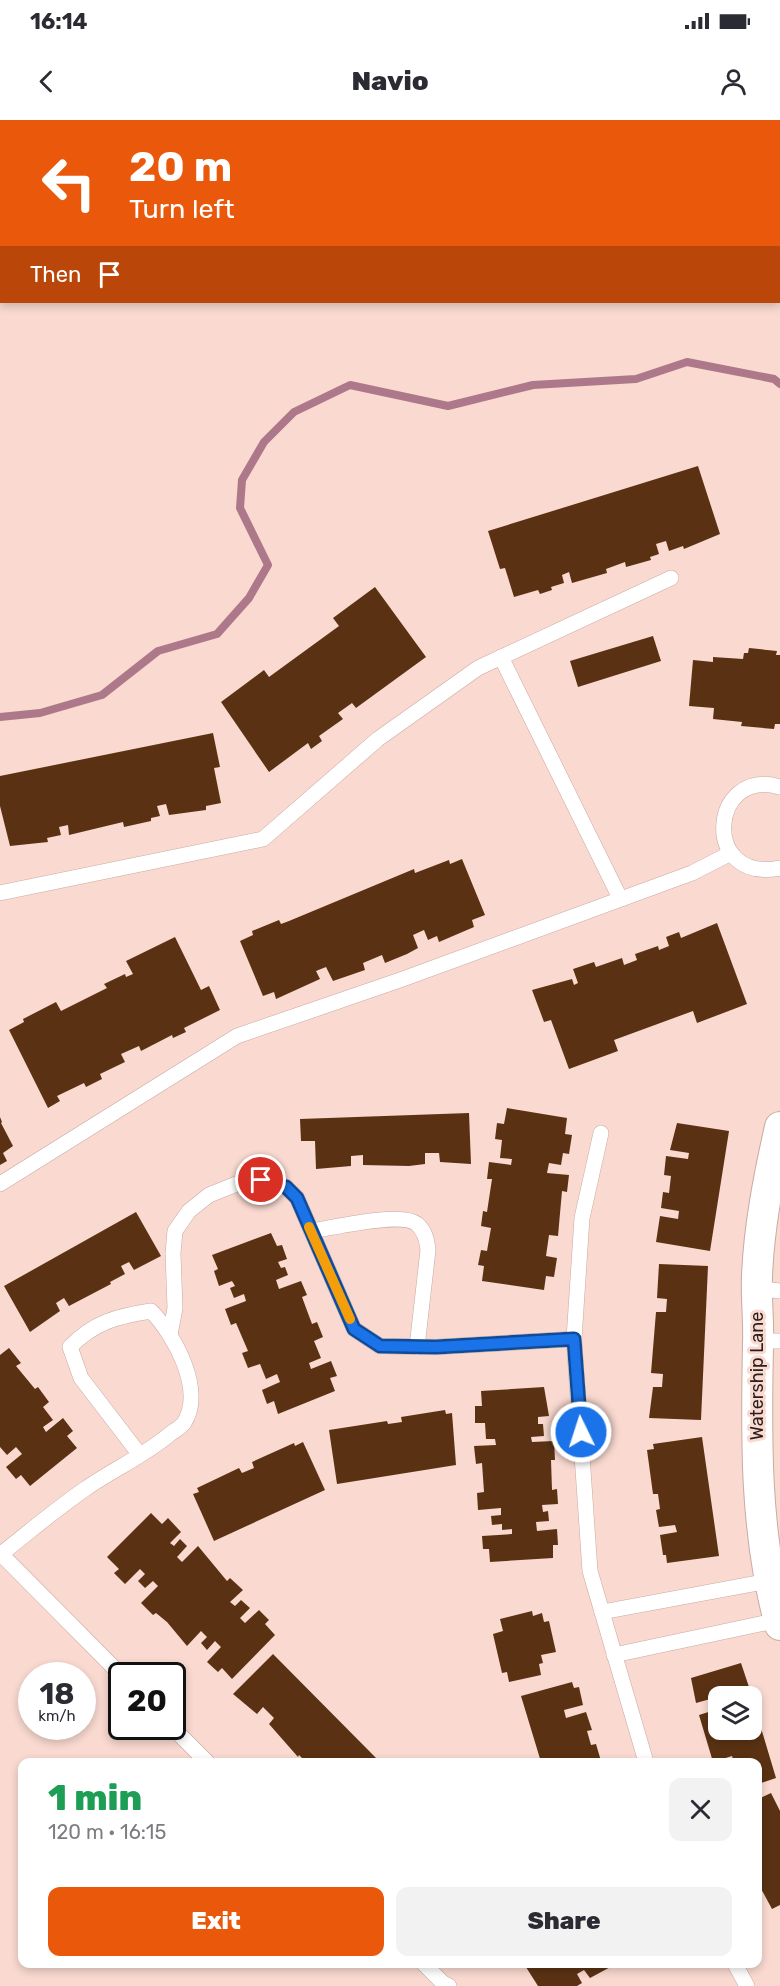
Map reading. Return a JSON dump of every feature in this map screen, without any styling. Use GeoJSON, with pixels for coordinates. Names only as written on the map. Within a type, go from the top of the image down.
{"type":"FeatureCollection","features":[{"type":"Feature","properties":{"kind":"street","name":"Watership Lane"},"geometry":{"type":"LineString","coordinates":[[779,1623],[762,1538],[756,1416],[769,1341],[768,1184],[780,1128]]}},
{"type":"Feature","properties":{"kind":"lane"},"geometry":{"type":"LineString","coordinates":[[0,893],[263,838],[378,739],[478,668],[671,578]]}},
{"type":"Feature","properties":{"kind":"lane"},"geometry":{"type":"LineString","coordinates":[[501,657],[620,898]]}},
{"type":"Feature","properties":{"kind":"lane"},"geometry":{"type":"LineString","coordinates":[[780,787],[758,785],[744,790],[733,799],[725,812],[722,826],[724,840],[740,863],[753,869],[780,868]]}},
{"type":"Feature","properties":{"kind":"lane"},"geometry":{"type":"LineString","coordinates":[[0,1184],[237,1036],[400,980],[692,873],[731,853]]}},
{"type":"Feature","properties":{"kind":"lane"},"geometry":{"type":"LineString","coordinates":[[601,1133],[582,1218],[574,1339],[590,1571],[645,1758]]}},
{"type":"Feature","properties":{"kind":"lane"},"geometry":{"type":"LineString","coordinates":[[170,1335],[175,1308],[173,1253],[175,1231],[189,1211],[209,1195],[249,1179],[273,1182],[286,1187],[297,1198],[354,1329],[380,1346],[417,1347],[574,1339]]}},
{"type":"Feature","properties":{"kind":"lane"},"geometry":{"type":"LineString","coordinates":[[311,1231],[402,1218],[417,1223],[425,1234],[428,1250],[417,1347]]}},
{"type":"Feature","properties":{"kind":"lane"},"geometry":{"type":"LineString","coordinates":[[108,1662],[1,1553],[85,1489],[158,1444],[184,1423],[191,1403],[187,1373],[178,1348],[163,1323],[150,1311],[116,1317],[81,1336],[70,1347],[81,1378],[140,1455]]}},
{"type":"Feature","properties":{"kind":"lane"},"geometry":{"type":"LineString","coordinates":[[602,1612],[769,1581]]}},
{"type":"Feature","properties":{"kind":"lane"},"geometry":{"type":"LineString","coordinates":[[614,1655],[779,1623]]}},
{"type":"Feature","properties":{"kind":"lane"},"geometry":{"type":"LineString","coordinates":[[185,1740],[203,1758]]}},
{"type":"Feature","properties":{"kind":"lane"},"geometry":{"type":"LineString","coordinates":[[428,1968],[448,1986]]}},
{"type":"Feature","properties":{"kind":"lane"},"geometry":{"type":"LineString","coordinates":[[737,1968],[747,1986]]}},
{"type":"Feature","properties":{"kind":"building"},"geometry":{"type":"Polygon","coordinates":[[[698,466],[720,534],[684,549],[683,546],[669,551],[666,541],[656,544],[659,554],[650,557],[651,560],[626,567],[625,562],[606,569],[607,573],[572,583],[569,572],[562,575],[564,583],[551,587],[552,590],[540,594],[538,590],[514,597],[505,568],[500,569],[488,531],[698,466]]]}},
{"type":"Feature","properties":{"kind":"building"},"geometry":{"type":"Polygon","coordinates":[[[375,587],[426,657],[356,708],[352,703],[338,713],[343,719],[319,736],[322,741],[311,749],[308,743],[269,772],[221,702],[264,670],[269,677],[339,626],[333,618],[375,587]]]}},
{"type":"Feature","properties":{"kind":"building"},"geometry":{"type":"Polygon","coordinates":[[[653,636],[661,661],[578,687],[570,661],[653,636]]]}},
{"type":"Feature","properties":{"kind":"building"},"geometry":{"type":"Polygon","coordinates":[[[749,648],[777,651],[776,655],[780,655],[780,724],[775,724],[774,729],[741,726],[742,722],[713,719],[714,708],[689,706],[693,660],[713,662],[713,657],[743,659],[744,653],[748,653],[749,648]]]}},
{"type":"Feature","properties":{"kind":"building"},"geometry":{"type":"Polygon","coordinates":[[[213,733],[220,767],[214,768],[221,803],[206,806],[206,810],[169,815],[166,804],[157,806],[160,816],[151,818],[151,821],[124,827],[123,822],[69,835],[68,825],[59,827],[61,835],[47,838],[48,842],[10,846],[0,806],[0,776],[213,733]]]}},
{"type":"Feature","properties":{"kind":"building"},"geometry":{"type":"Polygon","coordinates":[[[462,859],[485,915],[472,920],[474,927],[439,942],[437,936],[428,940],[424,930],[413,935],[418,948],[407,954],[385,963],[382,955],[363,963],[365,970],[333,981],[326,967],[316,971],[320,979],[276,999],[274,992],[263,996],[240,941],[253,935],[252,931],[279,920],[281,924],[289,921],[414,869],[415,873],[449,860],[450,864],[462,859]]]}},
{"type":"Feature","properties":{"kind":"building"},"geometry":{"type":"Polygon","coordinates":[[[717,923],[747,1004],[697,1023],[693,1011],[614,1040],[618,1051],[569,1069],[551,1020],[544,1022],[532,990],[572,979],[574,985],[578,983],[573,969],[594,962],[596,967],[622,958],[624,965],[637,960],[635,954],[658,946],[659,950],[669,946],[666,937],[679,932],[681,938],[717,923]]]}},
{"type":"Feature","properties":{"kind":"building"},"geometry":{"type":"Polygon","coordinates":[[[175,937],[201,990],[209,986],[220,1010],[184,1028],[186,1032],[173,1038],[172,1035],[141,1051],[139,1046],[121,1054],[125,1062],[100,1074],[102,1079],[86,1087],[84,1083],[57,1096],[60,1101],[48,1108],[9,1030],[24,1022],[23,1019],[56,1002],[61,1011],[107,988],[104,984],[125,974],[126,977],[133,974],[126,961],[175,937]]]}},
{"type":"Feature","properties":{"kind":"building"},"geometry":{"type":"Polygon","coordinates":[[[507,1108],[567,1118],[565,1134],[572,1135],[569,1154],[563,1153],[561,1165],[549,1163],[547,1173],[569,1175],[567,1192],[562,1191],[558,1236],[549,1235],[546,1256],[557,1258],[554,1277],[546,1276],[544,1290],[482,1281],[484,1266],[478,1265],[481,1250],[487,1251],[491,1228],[481,1226],[483,1211],[487,1212],[492,1179],[487,1179],[489,1162],[511,1165],[512,1159],[500,1158],[502,1140],[495,1139],[497,1123],[504,1124],[507,1108]]]}},
{"type":"Feature","properties":{"kind":"building"},"geometry":{"type":"Polygon","coordinates":[[[469,1113],[471,1164],[440,1162],[439,1153],[425,1153],[425,1164],[363,1165],[363,1155],[351,1156],[351,1166],[316,1169],[315,1141],[301,1141],[300,1119],[469,1113]]]}},
{"type":"Feature","properties":{"kind":"building"},"geometry":{"type":"Polygon","coordinates":[[[0,1117],[13,1146],[3,1153],[7,1161],[0,1165],[0,1117]]]}},
{"type":"Feature","properties":{"kind":"building"},"geometry":{"type":"Polygon","coordinates":[[[677,1123],[729,1131],[710,1251],[656,1242],[660,1216],[678,1219],[679,1211],[661,1208],[663,1192],[669,1193],[671,1176],[664,1175],[666,1156],[688,1159],[689,1153],[670,1150],[677,1123]]]}},
{"type":"Feature","properties":{"kind":"building"},"geometry":{"type":"Polygon","coordinates":[[[136,1212],[161,1256],[134,1270],[129,1262],[121,1266],[125,1274],[69,1306],[64,1298],[56,1303],[60,1311],[30,1332],[4,1286],[136,1212]]]}},
{"type":"Feature","properties":{"kind":"building"},"geometry":{"type":"Polygon","coordinates":[[[271,1233],[277,1246],[282,1245],[287,1259],[278,1262],[281,1268],[285,1267],[288,1275],[276,1280],[279,1289],[301,1281],[307,1295],[302,1297],[312,1324],[317,1322],[323,1337],[314,1341],[321,1358],[309,1363],[311,1369],[331,1361],[337,1376],[330,1378],[335,1391],[278,1414],[274,1401],[267,1404],[262,1390],[280,1382],[277,1374],[266,1379],[260,1364],[248,1368],[242,1353],[248,1351],[236,1323],[231,1325],[225,1309],[246,1301],[244,1294],[234,1298],[230,1288],[235,1286],[232,1281],[219,1286],[214,1271],[218,1269],[212,1255],[271,1233]]]}},
{"type":"Feature","properties":{"kind":"building"},"geometry":{"type":"Polygon","coordinates":[[[659,1264],[708,1266],[701,1420],[649,1418],[653,1387],[662,1387],[663,1374],[651,1373],[656,1312],[666,1312],[667,1299],[657,1298],[659,1264]]]}},
{"type":"Feature","properties":{"kind":"building"},"geometry":{"type":"Polygon","coordinates":[[[9,1348],[21,1363],[16,1366],[35,1389],[38,1387],[49,1402],[43,1407],[53,1420],[43,1427],[46,1432],[63,1418],[73,1431],[67,1436],[77,1448],[30,1486],[21,1475],[16,1479],[6,1467],[22,1454],[16,1447],[7,1455],[0,1447],[0,1355],[9,1348]]]}},
{"type":"Feature","properties":{"kind":"building"},"geometry":{"type":"Polygon","coordinates":[[[544,1387],[549,1416],[538,1417],[538,1424],[543,1424],[544,1436],[531,1437],[532,1442],[554,1441],[555,1460],[551,1460],[552,1490],[557,1489],[558,1504],[542,1505],[543,1512],[548,1511],[549,1521],[536,1522],[537,1531],[557,1529],[558,1545],[553,1545],[553,1558],[490,1562],[489,1549],[483,1549],[482,1536],[512,1534],[512,1529],[502,1530],[502,1524],[492,1525],[491,1516],[501,1515],[501,1508],[478,1510],[477,1493],[484,1492],[482,1463],[476,1464],[474,1446],[496,1445],[495,1439],[486,1439],[485,1423],[475,1423],[475,1406],[482,1406],[481,1391],[544,1387]]]}},
{"type":"Feature","properties":{"kind":"building"},"geometry":{"type":"Polygon","coordinates":[[[445,1410],[446,1414],[452,1413],[456,1465],[337,1484],[329,1430],[387,1421],[388,1424],[402,1422],[401,1417],[445,1410]]]}},
{"type":"Feature","properties":{"kind":"building"},"geometry":{"type":"Polygon","coordinates":[[[702,1437],[719,1556],[667,1563],[666,1555],[663,1555],[660,1535],[677,1532],[675,1525],[659,1527],[656,1510],[660,1509],[658,1494],[653,1494],[647,1450],[654,1449],[653,1444],[702,1437]]]}},
{"type":"Feature","properties":{"kind":"building"},"geometry":{"type":"Polygon","coordinates":[[[303,1442],[325,1490],[214,1541],[193,1494],[199,1492],[197,1488],[239,1468],[242,1473],[254,1468],[252,1462],[294,1443],[295,1446],[303,1442]]]}},
{"type":"Feature","properties":{"kind":"building"},"geometry":{"type":"Polygon","coordinates":[[[151,1513],[162,1524],[168,1518],[181,1532],[170,1543],[174,1546],[180,1539],[187,1546],[177,1557],[182,1562],[198,1546],[227,1581],[230,1578],[243,1590],[230,1602],[235,1606],[241,1600],[250,1608],[240,1618],[245,1623],[259,1610],[269,1620],[265,1624],[275,1635],[232,1679],[222,1668],[218,1672],[207,1662],[221,1647],[215,1641],[207,1650],[201,1643],[207,1637],[201,1631],[187,1646],[167,1622],[156,1613],[153,1615],[141,1603],[158,1586],[153,1581],[145,1588],[138,1581],[145,1574],[140,1569],[125,1584],[114,1573],[119,1569],[107,1557],[151,1513]]]}},
{"type":"Feature","properties":{"kind":"building"},"geometry":{"type":"Polygon","coordinates":[[[532,1611],[533,1616],[542,1613],[544,1622],[549,1621],[556,1652],[541,1655],[543,1663],[539,1664],[541,1675],[509,1682],[507,1672],[502,1673],[493,1634],[503,1631],[500,1619],[532,1611]]]}},
{"type":"Feature","properties":{"kind":"building"},"geometry":{"type":"Polygon","coordinates":[[[273,1654],[376,1758],[302,1758],[299,1755],[298,1757],[269,1724],[274,1718],[263,1707],[257,1714],[233,1694],[273,1654]]]}},
{"type":"Feature","properties":{"kind":"building"},"geometry":{"type":"Polygon","coordinates":[[[741,1663],[749,1686],[708,1686],[708,1700],[696,1703],[691,1678],[741,1663]]]}},
{"type":"Feature","properties":{"kind":"building"},"geometry":{"type":"Polygon","coordinates":[[[572,1682],[574,1688],[579,1687],[583,1705],[564,1710],[566,1718],[586,1712],[592,1730],[587,1731],[591,1745],[596,1744],[600,1758],[540,1758],[521,1696],[572,1682]]]}},
{"type":"Feature","properties":{"kind":"building"},"geometry":{"type":"Polygon","coordinates":[[[708,1712],[708,1740],[762,1740],[762,1731],[776,1778],[762,1783],[762,1758],[733,1758],[732,1756],[712,1758],[699,1715],[708,1712]]]}},
{"type":"Feature","properties":{"kind":"building"},"geometry":{"type":"Polygon","coordinates":[[[771,1793],[780,1811],[780,1905],[772,1909],[762,1890],[762,1797],[771,1793]]]}},
{"type":"Feature","properties":{"kind":"building"},"geometry":{"type":"Polygon","coordinates":[[[527,1968],[609,1968],[590,1978],[584,1970],[577,1974],[582,1983],[577,1986],[538,1986],[527,1968]]]}},
{"type":"Feature","properties":{"kind":"waterway"},"geometry":{"type":"LineString","coordinates":[[0,717],[40,713],[102,695],[158,651],[217,634],[249,598],[268,565],[240,508],[242,480],[264,442],[294,412],[350,385],[448,406],[533,385],[636,379],[687,362],[774,379],[780,384]]}},
{"type":"Feature","properties":{"kind":"slow traffic"},"geometry":{"type":"LineString","coordinates":[[309,1227],[350,1319]]}},
{"type":"Feature","properties":{"kind":"route"},"geometry":{"type":"LineString","coordinates":[[261,1180],[286,1187],[297,1198],[354,1329],[380,1346],[436,1347],[574,1339],[581,1432]]}}]}
